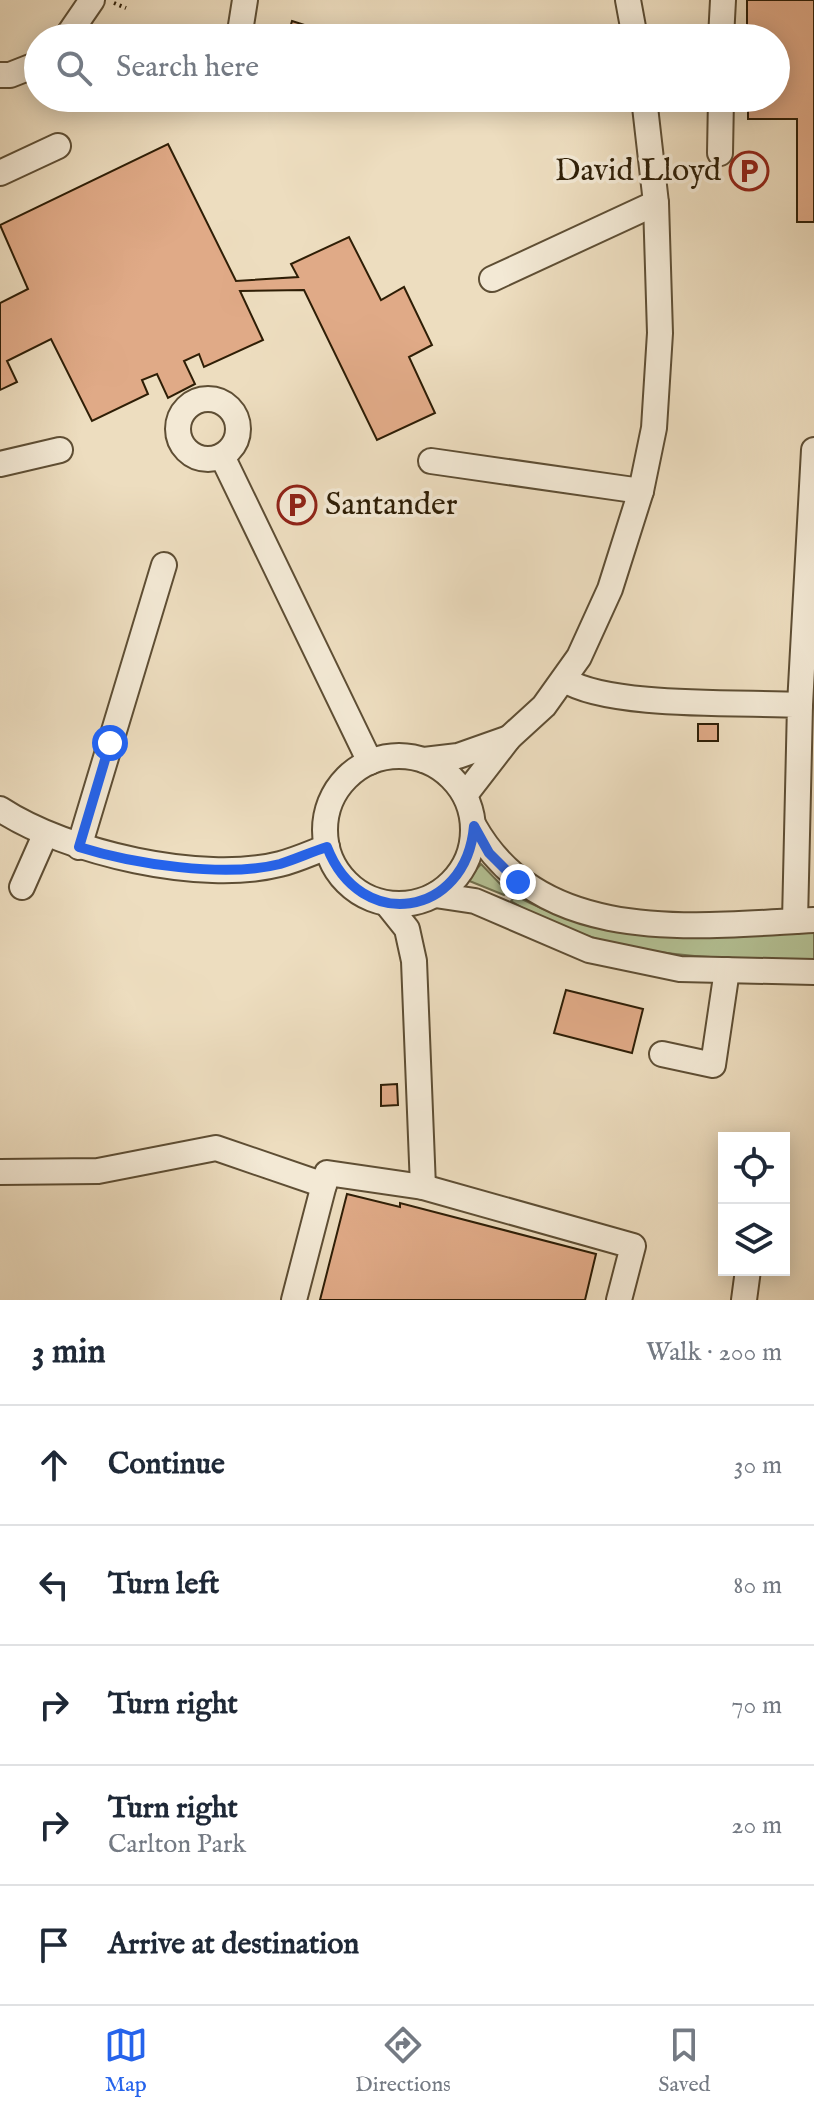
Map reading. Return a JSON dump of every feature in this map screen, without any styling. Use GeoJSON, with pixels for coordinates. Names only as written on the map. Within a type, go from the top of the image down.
{"type":"FeatureCollection","features":[{"type":"Feature","properties":{"kind":"street"},"geometry":{"type":"LineString","coordinates":[[76,24],[92,0]]}},
{"type":"Feature","properties":{"kind":"street"},"geometry":{"type":"LineString","coordinates":[[241,24],[245,0]]}},
{"type":"Feature","properties":{"kind":"street"},"geometry":{"type":"LineString","coordinates":[[628,0],[632,24]]}},
{"type":"Feature","properties":{"kind":"street"},"geometry":{"type":"LineString","coordinates":[[722,24],[723,0]]}},
{"type":"Feature","properties":{"kind":"street"},"geometry":{"type":"LineString","coordinates":[[0,75],[24,70]]}},
{"type":"Feature","properties":{"kind":"street"},"geometry":{"type":"LineString","coordinates":[[465,795],[509,738],[544,706],[565,680],[597,623],[641,491],[654,428],[660,333],[656,203],[646,112]]}},
{"type":"Feature","properties":{"kind":"street"},"geometry":{"type":"LineString","coordinates":[[720,153],[721,112]]}},
{"type":"Feature","properties":{"kind":"street"},"geometry":{"type":"LineString","coordinates":[[0,173],[58,146]]}},
{"type":"Feature","properties":{"kind":"street"},"geometry":{"type":"LineString","coordinates":[[492,279],[656,203]]}},
{"type":"Feature","properties":{"kind":"street"},"geometry":{"type":"LineString","coordinates":[[0,464],[60,450]]}},
{"type":"Feature","properties":{"kind":"street"},"geometry":{"type":"LineString","coordinates":[[424,760],[455,780],[465,795],[474,826],[489,853],[518,882],[550,901],[586,913],[674,925],[805,921],[806,733],[800,705],[814,450]]}},
{"type":"Feature","properties":{"kind":"street"},"geometry":{"type":"LineString","coordinates":[[222,456],[370,762]]}},
{"type":"Feature","properties":{"kind":"street"},"geometry":{"type":"LineString","coordinates":[[431,461],[641,491]]}},
{"type":"Feature","properties":{"kind":"street"},"geometry":{"type":"LineString","coordinates":[[79,847],[164,565]]}},
{"type":"Feature","properties":{"kind":"street"},"geometry":{"type":"LineString","coordinates":[[565,680],[579,689],[640,698],[800,705]]}},
{"type":"Feature","properties":{"kind":"street"},"geometry":{"type":"LineString","coordinates":[[474,826],[472,847],[465,866],[452,883],[435,895],[412,904],[387,904],[366,897],[348,885],[335,868],[327,847],[325,821],[333,797],[348,776],[370,762],[406,756],[424,760],[458,756],[509,738]]}},
{"type":"Feature","properties":{"kind":"street"},"geometry":{"type":"LineString","coordinates":[[0,809],[45,835],[79,847],[149,864],[218,869],[278,864],[327,847]]}},
{"type":"Feature","properties":{"kind":"street"},"geometry":{"type":"LineString","coordinates":[[22,887],[45,835]]}},
{"type":"Feature","properties":{"kind":"street"},"geometry":{"type":"LineString","coordinates":[[435,895],[475,901],[589,950],[680,969],[814,972]]}},
{"type":"Feature","properties":{"kind":"street"},"geometry":{"type":"LineString","coordinates":[[387,904],[407,929],[414,961],[423,1187]]}},
{"type":"Feature","properties":{"kind":"street"},"geometry":{"type":"LineString","coordinates":[[662,1054],[713,1065],[727,970]]}},
{"type":"Feature","properties":{"kind":"street"},"geometry":{"type":"LineString","coordinates":[[0,1172],[98,1171],[216,1148],[324,1185]]}},
{"type":"Feature","properties":{"kind":"street"},"geometry":{"type":"LineString","coordinates":[[294,1300],[327,1173],[423,1187],[633,1246],[619,1300]]}},
{"type":"Feature","properties":{"kind":"street"},"geometry":{"type":"LineString","coordinates":[[744,1300],[747,1276]]}},
{"type":"Feature","properties":{"kind":"path"},"geometry":{"type":"LineString","coordinates":[[109,0],[126,8]]}},
{"type":"Feature","properties":{"kind":"green space"},"geometry":{"type":"Polygon","coordinates":[[[481,864],[507,891],[504,895],[467,880],[481,864]]]}},
{"type":"Feature","properties":{"kind":"green space"},"geometry":{"type":"Polygon","coordinates":[[[516,896],[591,925],[627,932],[698,935],[814,931],[814,959],[696,956],[619,945],[546,920],[511,901],[516,896]]]}},
{"type":"Feature","properties":{"kind":"building"},"geometry":{"type":"Polygon","coordinates":[[[747,0],[814,0],[814,222],[797,222],[797,119],[748,119],[748,112],[790,112],[790,24],[747,24],[747,0]]]}},
{"type":"Feature","properties":{"kind":"building"},"geometry":{"type":"Polygon","coordinates":[[[168,144],[236,281],[298,277],[291,264],[349,237],[381,300],[404,287],[432,345],[409,357],[435,413],[377,440],[304,290],[240,291],[263,340],[204,367],[199,354],[184,361],[195,384],[168,398],[157,374],[142,380],[148,394],[92,421],[51,339],[7,361],[17,382],[0,390],[0,303],[28,289],[0,225],[168,144]]]}},
{"type":"Feature","properties":{"kind":"building"},"geometry":{"type":"Polygon","coordinates":[[[698,724],[718,724],[718,741],[698,741],[698,724]]]}},
{"type":"Feature","properties":{"kind":"building"},"geometry":{"type":"Polygon","coordinates":[[[566,990],[643,1009],[632,1053],[554,1033],[566,990]]]}},
{"type":"Feature","properties":{"kind":"building"},"geometry":{"type":"Polygon","coordinates":[[[397,1084],[398,1105],[381,1106],[381,1085],[397,1084]]]}},
{"type":"Feature","properties":{"kind":"building"},"geometry":{"type":"Polygon","coordinates":[[[347,1194],[400,1207],[400,1203],[596,1254],[585,1300],[320,1300],[347,1194]]]}},
{"type":"Feature","properties":{"kind":"place","name":"David Lloyd"},"geometry":{"type":"Point","coordinates":[749,171]}},
{"type":"Feature","properties":{"kind":"place","name":"Santander"},"geometry":{"type":"Point","coordinates":[297,505]}},
{"type":"Feature","properties":{"kind":"route"},"geometry":{"type":"LineString","coordinates":[[110,743],[79,847],[149,864],[218,869],[278,864],[327,847],[335,868],[348,885],[366,897],[387,904],[412,904],[435,895],[452,883],[465,866],[472,847],[474,826],[489,853],[518,882]]}}]}
